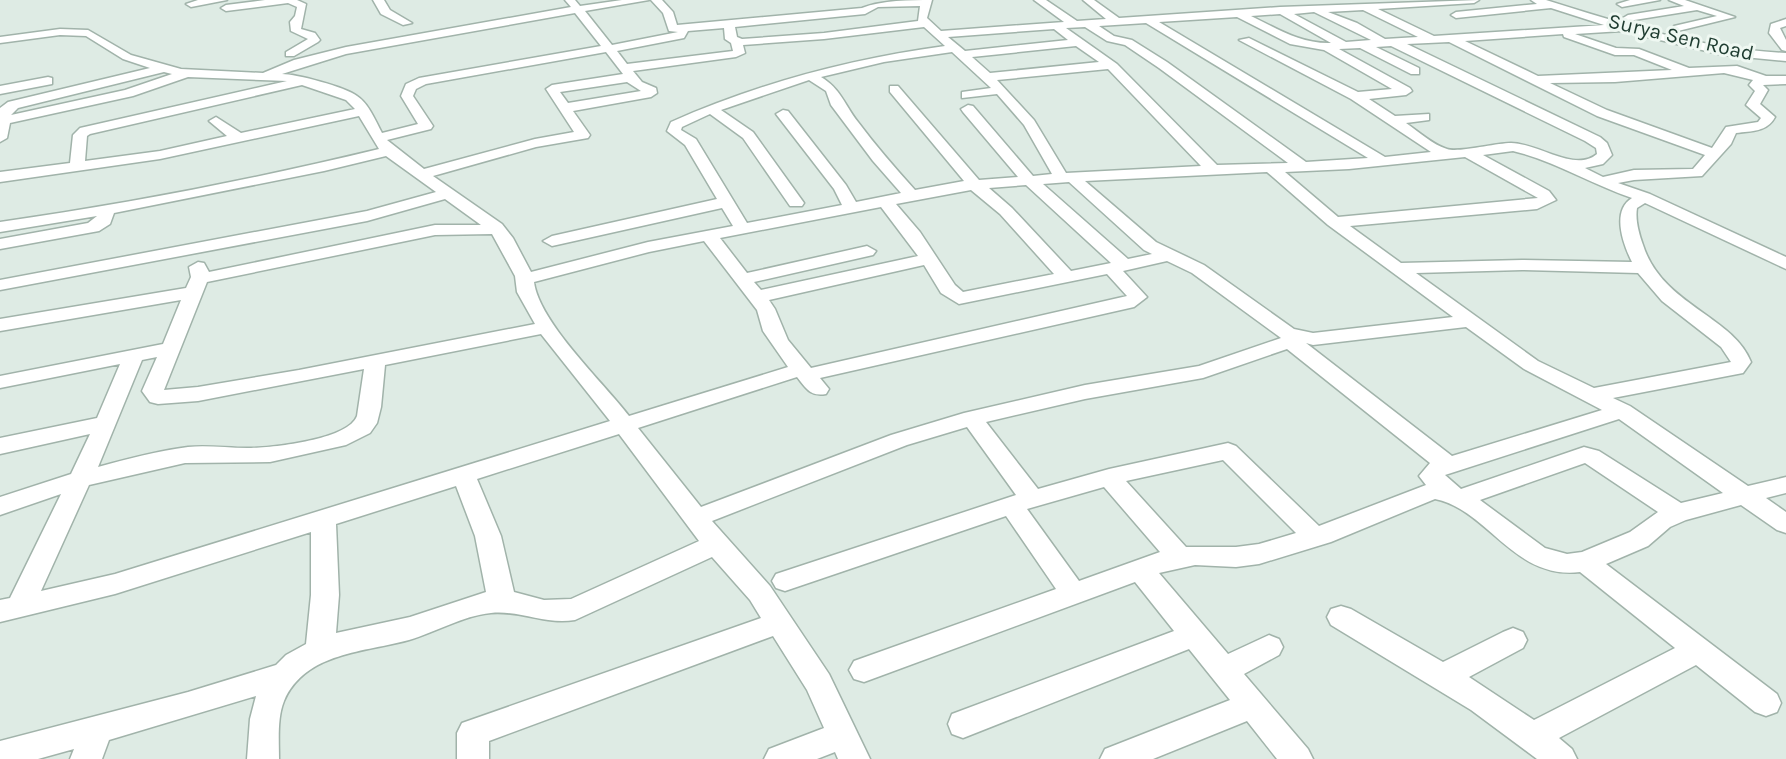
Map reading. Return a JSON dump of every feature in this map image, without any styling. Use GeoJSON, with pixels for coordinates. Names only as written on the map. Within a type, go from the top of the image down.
{"type":"FeatureCollection","features":[{"type":"Feature","properties":{"kind":"street"},"geometry":{"type":"LineString","coordinates":[[191,4],[289,0],[302,6],[300,17],[295,22],[296,31],[311,35],[314,40],[310,45],[293,50],[289,59],[306,59]]}},
{"type":"Feature","properties":{"kind":"street"},"geometry":{"type":"LineString","coordinates":[[380,0],[385,12],[407,23]]}},
{"type":"Feature","properties":{"kind":"street"},"geometry":{"type":"LineString","coordinates":[[267,76],[306,59],[357,47],[573,4],[644,0]]}},
{"type":"Feature","properties":{"kind":"street"},"geometry":{"type":"LineString","coordinates":[[656,0],[668,12],[671,27],[712,40],[722,56]]}},
{"type":"Feature","properties":{"kind":"street"},"geometry":{"type":"LineString","coordinates":[[1039,0],[1111,39],[1128,42],[1302,166]]}},
{"type":"Feature","properties":{"kind":"street"},"geometry":{"type":"LineString","coordinates":[[1088,0],[1117,22]]}},
{"type":"Feature","properties":{"kind":"street"},"geometry":{"type":"LineString","coordinates":[[1266,0],[1346,46]]}},
{"type":"Feature","properties":{"kind":"street"},"geometry":{"type":"LineString","coordinates":[[1332,0],[1344,7]]}},
{"type":"Feature","properties":{"kind":"street"},"geometry":{"type":"LineString","coordinates":[[941,34],[1280,10],[1474,0]]}},
{"type":"Feature","properties":{"kind":"street","name":"Surya Sen Road"},"geometry":{"type":"LineString","coordinates":[[1536,0],[1590,16],[1628,23],[1713,49],[1786,57]]}},
{"type":"Feature","properties":{"kind":"street"},"geometry":{"type":"LineString","coordinates":[[1622,4],[1655,0]]}},
{"type":"Feature","properties":{"kind":"street"},"geometry":{"type":"LineString","coordinates":[[1675,0],[1685,0]]}},
{"type":"Feature","properties":{"kind":"street"},"geometry":{"type":"LineString","coordinates":[[1675,0],[1730,18],[1678,28]]}},
{"type":"Feature","properties":{"kind":"street"},"geometry":{"type":"LineString","coordinates":[[429,172],[535,143],[583,135],[552,89],[557,73],[607,47],[773,18],[865,11],[876,4],[926,1],[922,18],[1000,90],[1042,141],[1067,178],[1150,246],[1165,256],[1183,260],[1198,269],[1295,340],[1448,465]]}},
{"type":"Feature","properties":{"kind":"street"},"geometry":{"type":"LineString","coordinates":[[1209,1],[1303,46],[1326,47],[1561,33],[1628,23],[1698,7]]}},
{"type":"Feature","properties":{"kind":"street"},"geometry":{"type":"LineString","coordinates":[[783,7],[815,3]]}},
{"type":"Feature","properties":{"kind":"street"},"geometry":{"type":"LineString","coordinates":[[565,108],[652,91],[638,85],[573,4]]}},
{"type":"Feature","properties":{"kind":"street"},"geometry":{"type":"LineString","coordinates":[[1401,4],[1421,15]]}},
{"type":"Feature","properties":{"kind":"street"},"geometry":{"type":"LineString","coordinates":[[1443,15],[1553,5]]}},
{"type":"Feature","properties":{"kind":"street"},"geometry":{"type":"LineString","coordinates":[[1168,6],[1181,17]]}},
{"type":"Feature","properties":{"kind":"street"},"geometry":{"type":"LineString","coordinates":[[1363,6],[1433,40]]}},
{"type":"Feature","properties":{"kind":"street"},"geometry":{"type":"LineString","coordinates":[[1312,8],[1590,138],[1605,150],[1605,155],[1598,160],[1571,166]]}},
{"type":"Feature","properties":{"kind":"street"},"geometry":{"type":"LineString","coordinates":[[1008,15],[1022,29]]}},
{"type":"Feature","properties":{"kind":"street"},"geometry":{"type":"LineString","coordinates":[[1515,23],[1590,16]]}},
{"type":"Feature","properties":{"kind":"street"},"geometry":{"type":"LineString","coordinates":[[773,18],[783,33]]}},
{"type":"Feature","properties":{"kind":"street"},"geometry":{"type":"LineString","coordinates":[[1147,19],[1227,70],[1384,162]]}},
{"type":"Feature","properties":{"kind":"street"},"geometry":{"type":"LineString","coordinates":[[1786,22],[1775,26],[1775,33],[1786,48]]}},
{"type":"Feature","properties":{"kind":"street"},"geometry":{"type":"LineString","coordinates":[[726,25],[731,29],[732,39],[737,42],[824,36],[926,23]]}},
{"type":"Feature","properties":{"kind":"street"},"geometry":{"type":"LineString","coordinates":[[1056,26],[1110,65],[1213,170]]}},
{"type":"Feature","properties":{"kind":"street"},"geometry":{"type":"LineString","coordinates":[[0,40],[60,32],[88,33],[139,61],[162,69],[306,81],[351,97],[389,151],[429,172],[447,193],[496,228],[505,238],[524,279],[526,292],[547,327],[716,544],[760,593],[818,683],[849,746],[780,759]]}},
{"type":"Feature","properties":{"kind":"street"},"geometry":{"type":"LineString","coordinates":[[1561,33],[1615,52],[1635,51],[1689,72]]}},
{"type":"Feature","properties":{"kind":"street"},"geometry":{"type":"LineString","coordinates":[[1482,37],[1502,47]]}},
{"type":"Feature","properties":{"kind":"street"},"geometry":{"type":"LineString","coordinates":[[1451,39],[1581,103],[1713,153]]}},
{"type":"Feature","properties":{"kind":"street"},"geometry":{"type":"LineString","coordinates":[[655,40],[670,61]]}},
{"type":"Feature","properties":{"kind":"street"},"geometry":{"type":"LineString","coordinates":[[1245,40],[1356,96],[1447,156]]}},
{"type":"Feature","properties":{"kind":"street"},"geometry":{"type":"LineString","coordinates":[[378,138],[422,128],[427,123],[407,96],[410,87],[415,84],[557,73],[627,72],[670,61],[738,52],[737,42]]}},
{"type":"Feature","properties":{"kind":"street"},"geometry":{"type":"LineString","coordinates":[[743,229],[691,142],[674,131],[677,125],[811,76],[884,57],[1078,42]]}},
{"type":"Feature","properties":{"kind":"street"},"geometry":{"type":"LineString","coordinates":[[1364,45],[1415,71]]}},
{"type":"Feature","properties":{"kind":"street"},"geometry":{"type":"LineString","coordinates":[[1326,47],[1406,91],[1356,96]]}},
{"type":"Feature","properties":{"kind":"street"},"geometry":{"type":"LineString","coordinates":[[111,67],[139,61]]}},
{"type":"Feature","properties":{"kind":"street"},"geometry":{"type":"LineString","coordinates":[[985,77],[1110,65]]}},
{"type":"Feature","properties":{"kind":"street"},"geometry":{"type":"LineString","coordinates":[[0,138],[5,110],[22,101],[162,69]]}},
{"type":"Feature","properties":{"kind":"street"},"geometry":{"type":"LineString","coordinates":[[1536,79],[1737,70],[1765,79],[1786,80]]}},
{"type":"Feature","properties":{"kind":"street"},"geometry":{"type":"LineString","coordinates":[[2,121],[128,93],[187,73]]}},
{"type":"Feature","properties":{"kind":"street"},"geometry":{"type":"LineString","coordinates":[[811,76],[830,87],[836,102],[878,158],[911,195]]}},
{"type":"Feature","properties":{"kind":"street"},"geometry":{"type":"LineString","coordinates":[[0,90],[64,77]]}},
{"type":"Feature","properties":{"kind":"street"},"geometry":{"type":"LineString","coordinates":[[1603,182],[1634,175],[1697,173],[1726,141],[1731,130],[1762,125],[1767,120],[1768,117],[1753,105],[1762,90],[1755,85],[1765,79]]}},
{"type":"Feature","properties":{"kind":"street"},"geometry":{"type":"LineString","coordinates":[[77,168],[80,135],[85,131],[306,81]]}},
{"type":"Feature","properties":{"kind":"street"},"geometry":{"type":"LineString","coordinates":[[894,89],[975,185],[1006,211],[1067,277]]}},
{"type":"Feature","properties":{"kind":"street"},"geometry":{"type":"LineString","coordinates":[[1000,90],[967,102],[1029,180],[1117,266]]}},
{"type":"Feature","properties":{"kind":"street"},"geometry":{"type":"LineString","coordinates":[[1530,109],[1581,103]]}},
{"type":"Feature","properties":{"kind":"street"},"geometry":{"type":"LineString","coordinates":[[713,110],[748,135],[796,203]]}},
{"type":"Feature","properties":{"kind":"street"},"geometry":{"type":"LineString","coordinates":[[0,177],[77,168],[240,139],[363,111]]}},
{"type":"Feature","properties":{"kind":"street"},"geometry":{"type":"LineString","coordinates":[[783,114],[841,188],[851,207]]}},
{"type":"Feature","properties":{"kind":"street"},"geometry":{"type":"LineString","coordinates":[[1393,120],[1424,117]]}},
{"type":"Feature","properties":{"kind":"street"},"geometry":{"type":"LineString","coordinates":[[216,121],[240,139]]}},
{"type":"Feature","properties":{"kind":"street"},"geometry":{"type":"LineString","coordinates":[[524,279],[569,265],[884,200],[975,185],[1384,162],[1524,148],[1545,153],[1786,264]]}},
{"type":"Feature","properties":{"kind":"street"},"geometry":{"type":"LineString","coordinates":[[0,227],[324,167],[389,151]]}},
{"type":"Feature","properties":{"kind":"street"},"geometry":{"type":"LineString","coordinates":[[1334,222],[1537,204],[1549,200],[1543,194],[1469,153]]}},
{"type":"Feature","properties":{"kind":"street"},"geometry":{"type":"LineString","coordinates":[[1270,167],[1334,222],[1544,373],[1622,411],[1786,524]]}},
{"type":"Feature","properties":{"kind":"street"},"geometry":{"type":"LineString","coordinates":[[0,305],[6,284],[200,249],[408,206],[447,193]]}},
{"type":"Feature","properties":{"kind":"street"},"geometry":{"type":"LineString","coordinates":[[1592,395],[1715,374],[1736,369],[1741,362],[1740,355],[1723,338],[1663,293],[1641,268],[1628,212],[1630,206],[1644,197]]}},
{"type":"Feature","properties":{"kind":"street"},"geometry":{"type":"LineString","coordinates":[[884,200],[948,289],[959,298],[1165,256]]}},
{"type":"Feature","properties":{"kind":"street"},"geometry":{"type":"LineString","coordinates":[[552,242],[727,202]]}},
{"type":"Feature","properties":{"kind":"street"},"geometry":{"type":"LineString","coordinates":[[0,244],[93,228],[104,221],[107,209]]}},
{"type":"Feature","properties":{"kind":"street"},"geometry":{"type":"LineString","coordinates":[[0,325],[435,230],[472,232],[496,228]]}},
{"type":"Feature","properties":{"kind":"street"},"geometry":{"type":"LineString","coordinates":[[709,236],[766,309],[767,319],[774,333],[809,378]]}},
{"type":"Feature","properties":{"kind":"street"},"geometry":{"type":"LineString","coordinates":[[200,249],[197,284],[153,391],[158,397],[198,394],[547,327]]}},
{"type":"Feature","properties":{"kind":"street"},"geometry":{"type":"LineString","coordinates":[[743,279],[867,251]]}},
{"type":"Feature","properties":{"kind":"street"},"geometry":{"type":"LineString","coordinates":[[757,298],[929,260]]}},
{"type":"Feature","properties":{"kind":"street"},"geometry":{"type":"LineString","coordinates":[[1397,268],[1522,265],[1641,268]]}},
{"type":"Feature","properties":{"kind":"street"},"geometry":{"type":"LineString","coordinates":[[10,609],[115,584],[624,425],[1136,300],[1138,297],[1134,291],[1112,272],[1117,266]]}},
{"type":"Feature","properties":{"kind":"street"},"geometry":{"type":"LineString","coordinates":[[696,518],[899,440],[972,418],[1085,393],[1175,379],[1295,340],[1469,321]]}},
{"type":"Feature","properties":{"kind":"street"},"geometry":{"type":"LineString","coordinates":[[0,382],[171,348]]}},
{"type":"Feature","properties":{"kind":"street"},"geometry":{"type":"LineString","coordinates":[[10,609],[80,478],[134,355]]}},
{"type":"Feature","properties":{"kind":"street"},"geometry":{"type":"LineString","coordinates":[[0,506],[80,478],[187,455],[264,455],[319,444],[351,433],[364,427],[369,415],[375,361]]}},
{"type":"Feature","properties":{"kind":"street"},"geometry":{"type":"LineString","coordinates":[[1622,411],[1448,465],[1435,470],[1431,476],[1536,556],[1567,564],[1585,562],[1639,539],[1661,521],[1678,513],[1786,485]]}},
{"type":"Feature","properties":{"kind":"street"},"geometry":{"type":"LineString","coordinates":[[972,418],[1074,594]]}},
{"type":"Feature","properties":{"kind":"street"},"geometry":{"type":"LineString","coordinates":[[0,446],[106,423]]}},
{"type":"Feature","properties":{"kind":"street"},"geometry":{"type":"LineString","coordinates":[[785,581],[1022,502],[1109,477],[1228,450],[1315,537]]}},
{"type":"Feature","properties":{"kind":"street"},"geometry":{"type":"LineString","coordinates":[[864,670],[1180,556],[1236,557],[1259,554],[1315,537],[1427,492],[1455,496],[1584,455],[1591,456],[1678,513]]}},
{"type":"Feature","properties":{"kind":"street"},"geometry":{"type":"LineString","coordinates":[[464,476],[488,536],[502,602]]}},
{"type":"Feature","properties":{"kind":"street"},"geometry":{"type":"LineString","coordinates":[[1109,477],[1180,556]]}},
{"type":"Feature","properties":{"kind":"street"},"geometry":{"type":"LineString","coordinates":[[320,650],[325,595],[323,521]]}},
{"type":"Feature","properties":{"kind":"street"},"geometry":{"type":"LineString","coordinates":[[0,755],[284,676],[320,650],[367,635],[413,627],[459,610],[502,602],[542,612],[558,613],[575,608],[716,544]]}},
{"type":"Feature","properties":{"kind":"street"},"geometry":{"type":"LineString","coordinates":[[1585,562],[1766,703]]}},
{"type":"Feature","properties":{"kind":"street"},"geometry":{"type":"LineString","coordinates":[[1140,569],[1297,759]]}},
{"type":"Feature","properties":{"kind":"street"},"geometry":{"type":"LineString","coordinates":[[1342,617],[1533,736],[1561,759]]}},
{"type":"Feature","properties":{"kind":"street"},"geometry":{"type":"LineString","coordinates":[[473,759],[473,733],[778,623]]}},
{"type":"Feature","properties":{"kind":"street"},"geometry":{"type":"LineString","coordinates":[[963,724],[1194,635]]}},
{"type":"Feature","properties":{"kind":"street"},"geometry":{"type":"LineString","coordinates":[[1442,677],[1513,640]]}},
{"type":"Feature","properties":{"kind":"street"},"geometry":{"type":"LineString","coordinates":[[1224,670],[1269,646]]}},
{"type":"Feature","properties":{"kind":"street"},"geometry":{"type":"LineString","coordinates":[[1533,736],[1698,649]]}},
{"type":"Feature","properties":{"kind":"street"},"geometry":{"type":"LineString","coordinates":[[263,759],[271,696],[284,676]]}},
{"type":"Feature","properties":{"kind":"street"},"geometry":{"type":"LineString","coordinates":[[1116,759],[1252,705]]}},
{"type":"Feature","properties":{"kind":"street"},"geometry":{"type":"LineString","coordinates":[[86,759],[98,728]]}}]}
